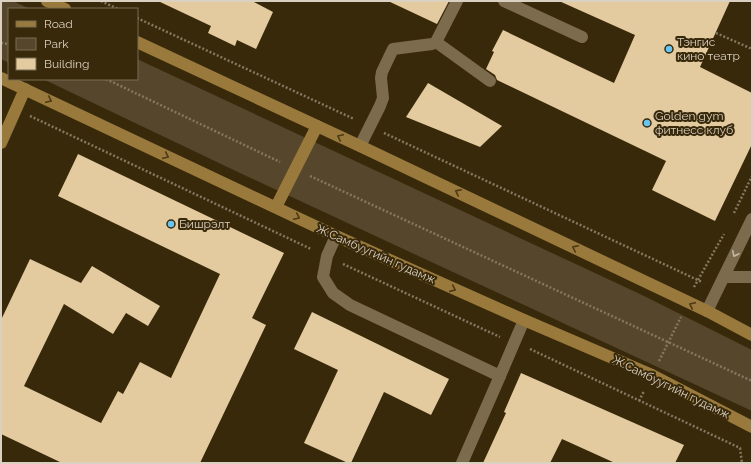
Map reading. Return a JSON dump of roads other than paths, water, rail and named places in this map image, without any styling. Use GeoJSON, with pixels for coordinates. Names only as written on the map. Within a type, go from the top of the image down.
{"type":"FeatureCollection","features":[{"type":"Feature","properties":{"kind":"main road"},"geometry":{"type":"LineString","coordinates":[[46,1],[63,8]]}},
{"type":"Feature","properties":{"kind":"main road"},"geometry":{"type":"LineString","coordinates":[[138,42],[707,311],[752,335]]}},
{"type":"Feature","properties":{"kind":"main road","name":"Ж.Самбуугийн гудамж"},"geometry":{"type":"LineString","coordinates":[[1,78],[336,236],[652,375],[752,427]]}},
{"type":"Feature","properties":{"kind":"main road"},"geometry":{"type":"LineString","coordinates":[[1,143],[25,89]]}},
{"type":"Feature","properties":{"kind":"main road"},"geometry":{"type":"LineString","coordinates":[[276,208],[317,126]]}},
{"type":"Feature","properties":{"kind":"street"},"geometry":{"type":"LineString","coordinates":[[360,146],[383,98],[381,78],[382,72],[393,49],[432,44],[436,42],[457,1]]}},
{"type":"Feature","properties":{"kind":"street"},"geometry":{"type":"LineString","coordinates":[[504,1],[582,37]]}},
{"type":"Feature","properties":{"kind":"street"},"geometry":{"type":"LineString","coordinates":[[436,42],[490,81]]}},
{"type":"Feature","properties":{"kind":"street"},"geometry":{"type":"LineString","coordinates":[[707,311],[752,219]]}},
{"type":"Feature","properties":{"kind":"street"},"geometry":{"type":"LineString","coordinates":[[336,236],[327,256],[323,277],[334,293],[350,305],[500,376]]}},
{"type":"Feature","properties":{"kind":"street"},"geometry":{"type":"LineString","coordinates":[[724,277],[752,277]]}},
{"type":"Feature","properties":{"kind":"street"},"geometry":{"type":"LineString","coordinates":[[462,463],[524,320]]}},
{"type":"Feature","properties":{"kind":"place","name":"Тэнгис кино театр"},"geometry":{"type":"Point","coordinates":[669,49]}},
{"type":"Feature","properties":{"kind":"place","name":"Golden gym фитнесс клуб"},"geometry":{"type":"Point","coordinates":[647,123]}},
{"type":"Feature","properties":{"kind":"place","name":"Бишрэлт"},"geometry":{"type":"Point","coordinates":[171,224]}}]}
